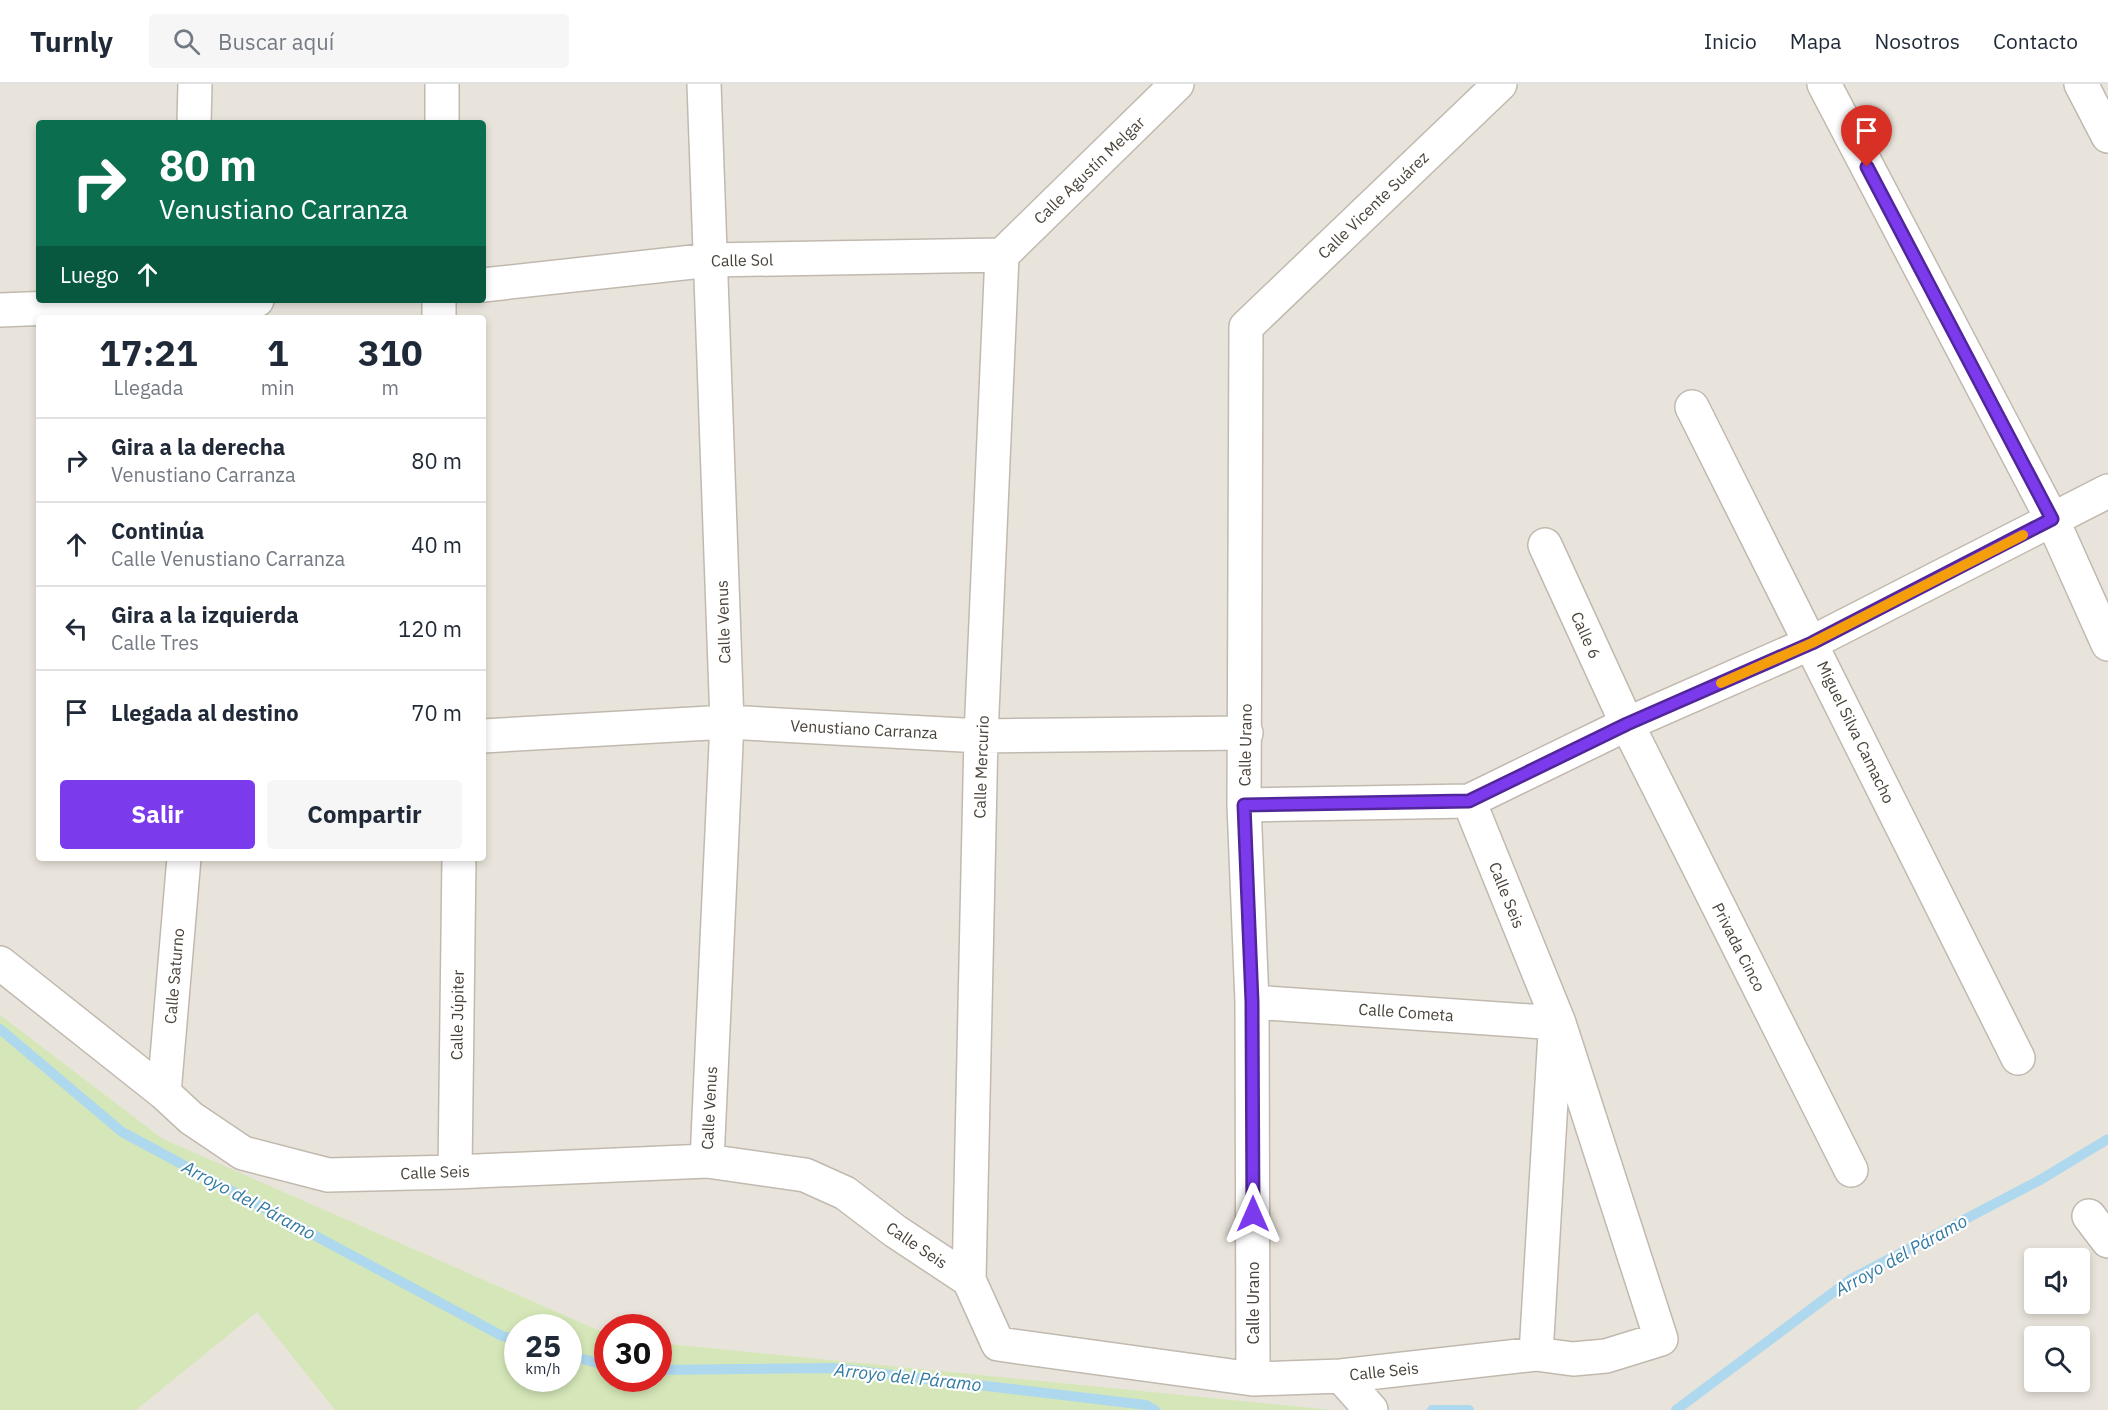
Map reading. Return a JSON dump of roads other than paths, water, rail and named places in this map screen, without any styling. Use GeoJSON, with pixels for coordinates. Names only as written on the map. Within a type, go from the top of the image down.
{"type":"FeatureCollection","features":[{"type":"Feature","properties":{"kind":"street"},"geometry":{"type":"LineString","coordinates":[[194,120],[195,84]]}},
{"type":"Feature","properties":{"kind":"street"},"geometry":{"type":"LineString","coordinates":[[442,84],[442,120]]}},
{"type":"Feature","properties":{"kind":"street","name":"Calle Venus"},"geometry":{"type":"LineString","coordinates":[[705,84],[727,722],[707,1161]]}},
{"type":"Feature","properties":{"kind":"street","name":"Calle Agustín Melgar"},"geometry":{"type":"LineString","coordinates":[[1002,255],[1177,84]]}},
{"type":"Feature","properties":{"kind":"street","name":"Calle Vicente Suárez"},"geometry":{"type":"LineString","coordinates":[[1246,327],[1500,84]]}},
{"type":"Feature","properties":{"kind":"street"},"geometry":{"type":"LineString","coordinates":[[1824,84],[2052,519],[2108,644]]}},
{"type":"Feature","properties":{"kind":"street"},"geometry":{"type":"LineString","coordinates":[[2081,84],[2108,136]]}},
{"type":"Feature","properties":{"kind":"street","name":"Calle Sol"},"geometry":{"type":"LineString","coordinates":[[486,285],[711,260],[1002,255]]}},
{"type":"Feature","properties":{"kind":"street","name":"Calle Mercurio"},"geometry":{"type":"LineString","coordinates":[[969,1280],[981,736],[1002,255]]}},
{"type":"Feature","properties":{"kind":"street"},"geometry":{"type":"LineString","coordinates":[[0,310],[192,307],[229,303]]}},
{"type":"Feature","properties":{"kind":"street","name":"Calle Urano"},"geometry":{"type":"LineString","coordinates":[[1246,327],[1244,805],[1252,1002],[1253,1379]]}},
{"type":"Feature","properties":{"kind":"street","name":"Miguel Silva Camacho"},"geometry":{"type":"LineString","coordinates":[[1692,407],[2018,1058]]}},
{"type":"Feature","properties":{"kind":"street"},"geometry":{"type":"LineString","coordinates":[[1244,805],[1469,801],[1627,724],[1812,643],[2108,491]]}},
{"type":"Feature","properties":{"kind":"street","name":"Calle 6"},"geometry":{"type":"LineString","coordinates":[[1545,545],[1627,724]]}},
{"type":"Feature","properties":{"kind":"street","name":"Venustiano Carranza"},"geometry":{"type":"LineString","coordinates":[[486,736],[727,722],[981,736],[1246,733]]}},
{"type":"Feature","properties":{"kind":"street","name":"Privada Cinco"},"geometry":{"type":"LineString","coordinates":[[1627,724],[1851,1170]]}},
{"type":"Feature","properties":{"kind":"street","name":"Calle Seis"},"geometry":{"type":"LineString","coordinates":[[0,963],[191,1118],[243,1153],[328,1175],[707,1161],[805,1175],[845,1193],[895,1231],[969,1280],[998,1344],[1357,1394],[1536,1354],[1557,1022],[1469,801]]}},
{"type":"Feature","properties":{"kind":"street","name":"Calle Saturno"},"geometry":{"type":"LineString","coordinates":[[164,1094],[184,861]]}},
{"type":"Feature","properties":{"kind":"street","name":"Calle Júpiter"},"geometry":{"type":"LineString","coordinates":[[455,1172],[459,861]]}},
{"type":"Feature","properties":{"kind":"street","name":"Calle Cometa"},"geometry":{"type":"LineString","coordinates":[[1252,1002],[1557,1022]]}},
{"type":"Feature","properties":{"kind":"street"},"geometry":{"type":"LineString","coordinates":[[1536,1354],[1573,1359],[1606,1356],[1661,1339],[1557,1022]]}},
{"type":"Feature","properties":{"kind":"waterway","name":"Arroyo del Páramo"},"geometry":{"type":"LineString","coordinates":[[0,1029],[122,1132],[504,1336]]}},
{"type":"Feature","properties":{"kind":"waterway","name":"Arroyo del Páramo"},"geometry":{"type":"LineString","coordinates":[[1676,1410],[1851,1279],[2040,1180],[2108,1139]]}},
{"type":"Feature","properties":{"kind":"waterway","name":"Arroyo del Páramo"},"geometry":{"type":"LineString","coordinates":[[582,1359],[594,1362]]}},
{"type":"Feature","properties":{"kind":"waterway","name":"Arroyo del Páramo"},"geometry":{"type":"LineString","coordinates":[[672,1370],[834,1368],[1146,1405],[1155,1410]]}},
{"type":"Feature","properties":{"kind":"waterway","name":"Arroyo del Páramo"},"geometry":{"type":"LineString","coordinates":[[1432,1410],[1469,1410]]}}]}
